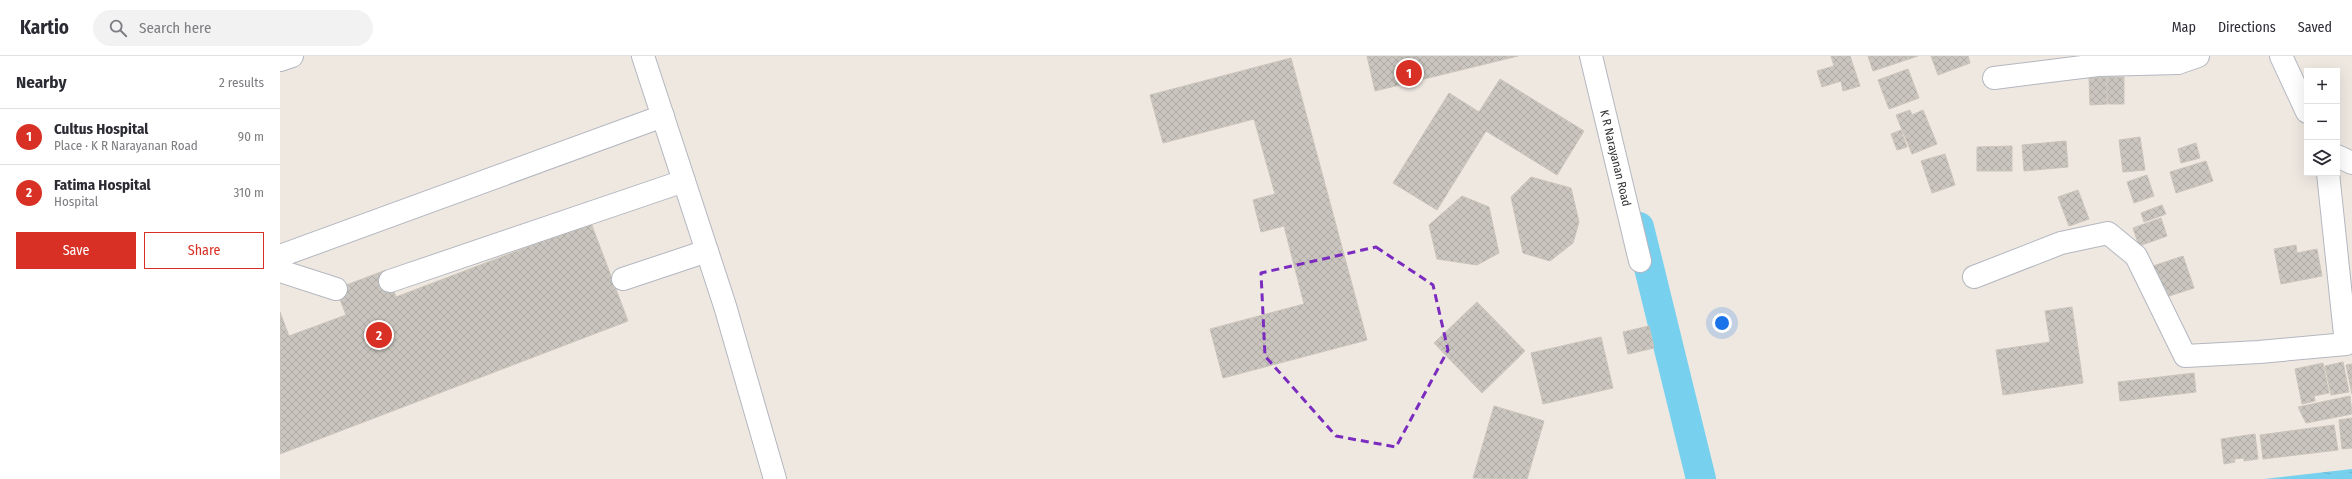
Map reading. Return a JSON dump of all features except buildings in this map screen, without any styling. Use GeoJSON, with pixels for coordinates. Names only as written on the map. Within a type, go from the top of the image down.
{"type":"FeatureCollection","features":[{"type":"Feature","properties":{"kind":"street"},"geometry":{"type":"LineString","coordinates":[[280,60],[292,56]]}},
{"type":"Feature","properties":{"kind":"street"},"geometry":{"type":"LineString","coordinates":[[643,56],[707,251],[776,479]]}},
{"type":"Feature","properties":{"kind":"street","name":"K R Narayanan Road"},"geometry":{"type":"LineString","coordinates":[[1591,56],[1640,261]]}},
{"type":"Feature","properties":{"kind":"street"},"geometry":{"type":"LineString","coordinates":[[1994,78],[2098,65],[2178,63],[2198,56]]}},
{"type":"Feature","properties":{"kind":"street"},"geometry":{"type":"LineString","coordinates":[[2281,56],[2304,106]]}},
{"type":"Feature","properties":{"kind":"street"},"geometry":{"type":"LineString","coordinates":[[280,256],[663,116]]}},
{"type":"Feature","properties":{"kind":"street"},"geometry":{"type":"LineString","coordinates":[[2340,157],[2352,162]]}},
{"type":"Feature","properties":{"kind":"street"},"geometry":{"type":"LineString","coordinates":[[1974,278],[2061,243],[2108,233],[2136,256],[2185,356],[2259,352],[2346,344],[2328,176]]}},
{"type":"Feature","properties":{"kind":"street"},"geometry":{"type":"LineString","coordinates":[[390,281],[684,181]]}},
{"type":"Feature","properties":{"kind":"street"},"geometry":{"type":"LineString","coordinates":[[623,279],[707,251]]}},
{"type":"Feature","properties":{"kind":"street"},"geometry":{"type":"LineString","coordinates":[[280,271],[336,289]]}},
{"type":"Feature","properties":{"kind":"highlighted area"},"geometry":{"type":"Polygon","coordinates":[[[1376,247],[1433,285],[1448,350],[1396,447],[1336,436],[1265,356],[1261,273],[1376,247]]]}},
{"type":"Feature","properties":{"kind":"water"},"geometry":{"type":"Polygon","coordinates":[[[2352,469],[2352,479],[2264,479],[2352,469]]]}},
{"type":"Feature","properties":{"kind":"waterway"},"geometry":{"type":"LineString","coordinates":[[1639,227],[1701,479]]}},
{"type":"Feature","properties":{"kind":"place","name":"Cultus Hospital"},"geometry":{"type":"Point","coordinates":[1409,73]}},
{"type":"Feature","properties":{"kind":"place","name":"Fatima Hospital"},"geometry":{"type":"Point","coordinates":[379,335]}}]}
